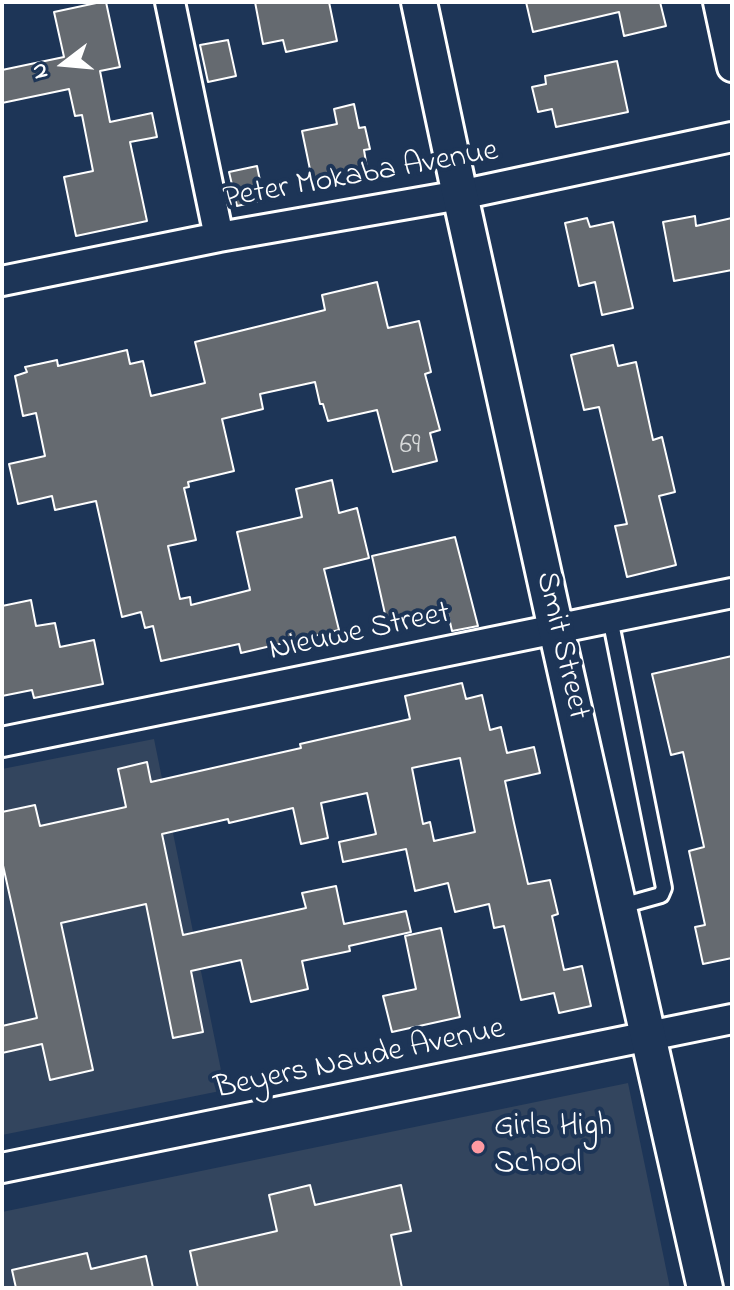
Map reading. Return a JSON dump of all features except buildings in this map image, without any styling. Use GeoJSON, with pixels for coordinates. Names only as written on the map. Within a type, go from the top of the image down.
{"type":"FeatureCollection","features":[{"type":"Feature","properties":{"kind":"street"},"geometry":{"type":"LineString","coordinates":[[170,2],[219,237]]}},
{"type":"Feature","properties":{"kind":"street","name":"Smit Street"},"geometry":{"type":"LineString","coordinates":[[419,2],[705,1288]]}},
{"type":"Feature","properties":{"kind":"street"},"geometry":{"type":"LineString","coordinates":[[718,2],[732,67]]}},
{"type":"Feature","properties":{"kind":"street","name":"Peter Mokaba Avenue"},"geometry":{"type":"LineString","coordinates":[[2,281],[219,237],[460,195],[732,137]]}},
{"type":"Feature","properties":{"kind":"street","name":"Nieuwe Street"},"geometry":{"type":"LineString","coordinates":[[2,742],[732,593]]}},
{"type":"Feature","properties":{"kind":"street","name":"Beyers Naude Avenue"},"geometry":{"type":"LineString","coordinates":[[2,1168],[732,1019]]}},
{"type":"Feature","properties":{"kind":"lane"},"geometry":{"type":"LineString","coordinates":[[610,618],[664,888],[661,895],[618,907]]}},
{"type":"Feature","properties":{"kind":"shaded area"},"geometry":{"type":"Polygon","coordinates":[[[154,739],[225,1090],[2,1135],[2,769],[154,739]]]}},
{"type":"Feature","properties":{"kind":"shaded area","name":"Girls High School"},"geometry":{"type":"Polygon","coordinates":[[[628,1083],[670,1288],[2,1288],[2,1212],[628,1083]]]}},
{"type":"Feature","properties":{"kind":"place","name":"Girls High School"},"geometry":{"type":"Point","coordinates":[478,1147]}}]}
